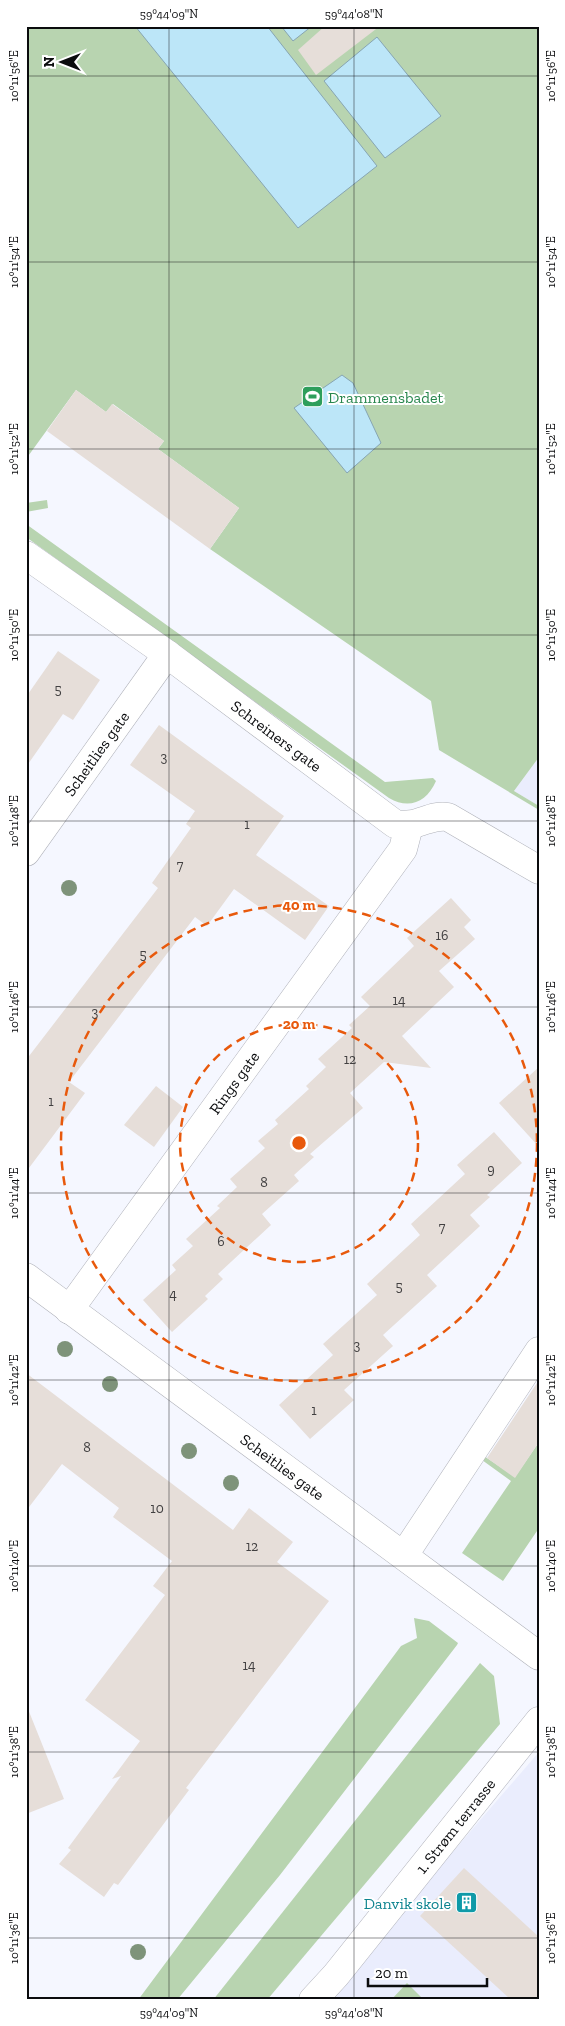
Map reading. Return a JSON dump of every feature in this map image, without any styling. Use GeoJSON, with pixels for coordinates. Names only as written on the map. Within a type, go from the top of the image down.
{"type":"FeatureCollection","features":[{"type":"Feature","properties":{"kind":"street","name":"Schreiners gate"},"geometry":{"type":"LineString","coordinates":[[26,555],[167,654],[395,824],[409,826]]}},
{"type":"Feature","properties":{"kind":"street","name":"Scheitlies gate"},"geometry":{"type":"LineString","coordinates":[[26,852],[167,654]]}},
{"type":"Feature","properties":{"kind":"street"},"geometry":{"type":"LineString","coordinates":[[409,826],[439,816],[448,817],[539,870]]}},
{"type":"Feature","properties":{"kind":"street","name":"Rings gate"},"geometry":{"type":"LineString","coordinates":[[69,1310],[403,849],[409,826]]}},
{"type":"Feature","properties":{"kind":"street","name":"Scheitlies gate"},"geometry":{"type":"LineString","coordinates":[[26,1278],[539,1656]]}},
{"type":"Feature","properties":{"kind":"street"},"geometry":{"type":"LineString","coordinates":[[404,1555],[539,1351]]}},
{"type":"Feature","properties":{"kind":"street","name":"1. Strøm terrasse"},"geometry":{"type":"LineString","coordinates":[[313,2000],[336,1975],[539,1721]]}},
{"type":"Feature","properties":{"kind":"shaded area"},"geometry":{"type":"Polygon","coordinates":[[[539,757],[539,806],[514,791],[539,757]]]}},
{"type":"Feature","properties":{"kind":"shaded area"},"geometry":{"type":"Polygon","coordinates":[[[539,1752],[539,2000],[328,2000],[382,1934],[539,1752]]]}},
{"type":"Feature","properties":{"kind":"green space","name":"Drammensbadet"},"geometry":{"type":"Polygon","coordinates":[[[26,26],[539,26],[539,757],[514,791],[539,806],[539,810],[439,750],[431,701],[210,549],[239,508],[158,449],[164,441],[113,404],[106,412],[76,390],[26,459],[26,26]]]}},
{"type":"Feature","properties":{"kind":"green space"},"geometry":{"type":"Polygon","coordinates":[[[47,500],[48,508],[26,512],[26,503],[47,500]]]}},
{"type":"Feature","properties":{"kind":"green space"},"geometry":{"type":"Polygon","coordinates":[[[26,524],[385,782],[433,778],[436,781],[432,788],[428,794],[417,802],[396,802],[389,798],[26,537],[26,524]]]}},
{"type":"Feature","properties":{"kind":"green space"},"geometry":{"type":"Polygon","coordinates":[[[539,1442],[539,1528],[503,1581],[462,1553],[511,1481],[482,1460],[484,1456],[515,1477],[539,1442]]]}},
{"type":"Feature","properties":{"kind":"green space"},"geometry":{"type":"Polygon","coordinates":[[[414,1618],[429,1621],[458,1643],[457,1645],[280,1875],[177,2000],[138,2000],[401,1646],[417,1638],[414,1618]]]}},
{"type":"Feature","properties":{"kind":"green space"},"geometry":{"type":"Polygon","coordinates":[[[480,1663],[494,1676],[500,1724],[267,2000],[213,2000],[480,1663]]]}},
{"type":"Feature","properties":{"kind":"green space"},"geometry":{"type":"Polygon","coordinates":[[[407,1983],[424,2000],[391,2000],[407,1983]]]}},
{"type":"Feature","properties":{"kind":"water"},"geometry":{"type":"Polygon","coordinates":[[[135,26],[267,26],[377,166],[298,228],[135,26]]]}},
{"type":"Feature","properties":{"kind":"water"},"geometry":{"type":"Polygon","coordinates":[[[281,26],[312,26],[293,41],[281,26]]]}},
{"type":"Feature","properties":{"kind":"water"},"geometry":{"type":"Polygon","coordinates":[[[377,37],[441,116],[385,158],[324,81],[377,37]]]}},
{"type":"Feature","properties":{"kind":"water"},"geometry":{"type":"Polygon","coordinates":[[[342,375],[353,383],[381,443],[347,473],[294,408],[342,375]]]}},
{"type":"Feature","properties":{"kind":"building"},"geometry":{"type":"Polygon","coordinates":[[[325,26],[380,26],[316,75],[298,50],[325,26]]]}},
{"type":"Feature","properties":{"kind":"building"},"geometry":{"type":"Polygon","coordinates":[[[76,390],[106,412],[112,404],[164,441],[158,449],[239,508],[210,549],[47,431],[76,390]]]}},
{"type":"Feature","properties":{"kind":"building"},"geometry":{"type":"Polygon","coordinates":[[[58,651],[100,680],[73,720],[63,714],[26,767],[26,697],[58,651]]]}},
{"type":"Feature","properties":{"kind":"building"},"geometry":{"type":"Polygon","coordinates":[[[159,725],[284,816],[256,855],[329,906],[305,940],[234,889],[207,926],[195,917],[69,1082],[85,1093],[26,1172],[26,1060],[158,888],[152,883],[191,828],[186,824],[195,811],[130,765],[159,725]]]}},
{"type":"Feature","properties":{"kind":"building"},"geometry":{"type":"Polygon","coordinates":[[[451,898],[471,920],[464,927],[475,939],[439,971],[454,987],[402,1036],[431,1068],[384,1062],[350,1093],[363,1108],[310,1154],[314,1157],[294,1175],[299,1181],[262,1214],[271,1225],[218,1274],[223,1279],[205,1296],[208,1299],[172,1332],[143,1300],[176,1270],[172,1265],[193,1246],[186,1239],[220,1208],[217,1206],[237,1187],[230,1179],[265,1148],[258,1141],[278,1124],[275,1120],[309,1089],[306,1086],[326,1067],[318,1059],[352,1028],[349,1025],[370,1006],[361,997],[414,946],[407,938],[451,898]]]}},
{"type":"Feature","properties":{"kind":"building"},"geometry":{"type":"Polygon","coordinates":[[[539,1067],[539,1147],[499,1103],[539,1067]]]}},
{"type":"Feature","properties":{"kind":"building"},"geometry":{"type":"Polygon","coordinates":[[[156,1086],[183,1107],[154,1147],[124,1125],[156,1086]]]}},
{"type":"Feature","properties":{"kind":"building"},"geometry":{"type":"Polygon","coordinates":[[[494,1132],[522,1163],[487,1195],[490,1197],[470,1215],[480,1226],[427,1275],[437,1286],[383,1335],[393,1346],[344,1390],[354,1400],[310,1439],[279,1405],[333,1355],[323,1344],[377,1295],[367,1284],[420,1235],[411,1224],[465,1174],[457,1165],[494,1132]]]}},
{"type":"Feature","properties":{"kind":"building"},"geometry":{"type":"Polygon","coordinates":[[[26,1373],[233,1530],[249,1508],[293,1542],[277,1562],[329,1601],[186,1788],[189,1790],[118,1885],[114,1883],[104,1897],[59,1864],[71,1850],[68,1848],[121,1776],[112,1779],[140,1741],[85,1700],[165,1595],[153,1586],[172,1561],[113,1517],[119,1508],[62,1464],[26,1511],[26,1373]]]}},
{"type":"Feature","properties":{"kind":"building"},"geometry":{"type":"Polygon","coordinates":[[[539,1380],[539,1442],[515,1478],[487,1458],[539,1380]]]}},
{"type":"Feature","properties":{"kind":"building"},"geometry":{"type":"Polygon","coordinates":[[[28,1709],[64,1799],[26,1814],[26,1710],[28,1709]]]}},
{"type":"Feature","properties":{"kind":"building","name":"Danvik skole"},"geometry":{"type":"Polygon","coordinates":[[[464,1868],[539,1937],[539,2000],[511,2000],[420,1916],[464,1868]]]}},
{"type":"Feature","properties":{"kind":"place","name":"Drammensbadet"},"geometry":{"type":"Point","coordinates":[312,397]}},
{"type":"Feature","properties":{"kind":"place","name":"Danvik skole"},"geometry":{"type":"Point","coordinates":[467,1903]}}]}
